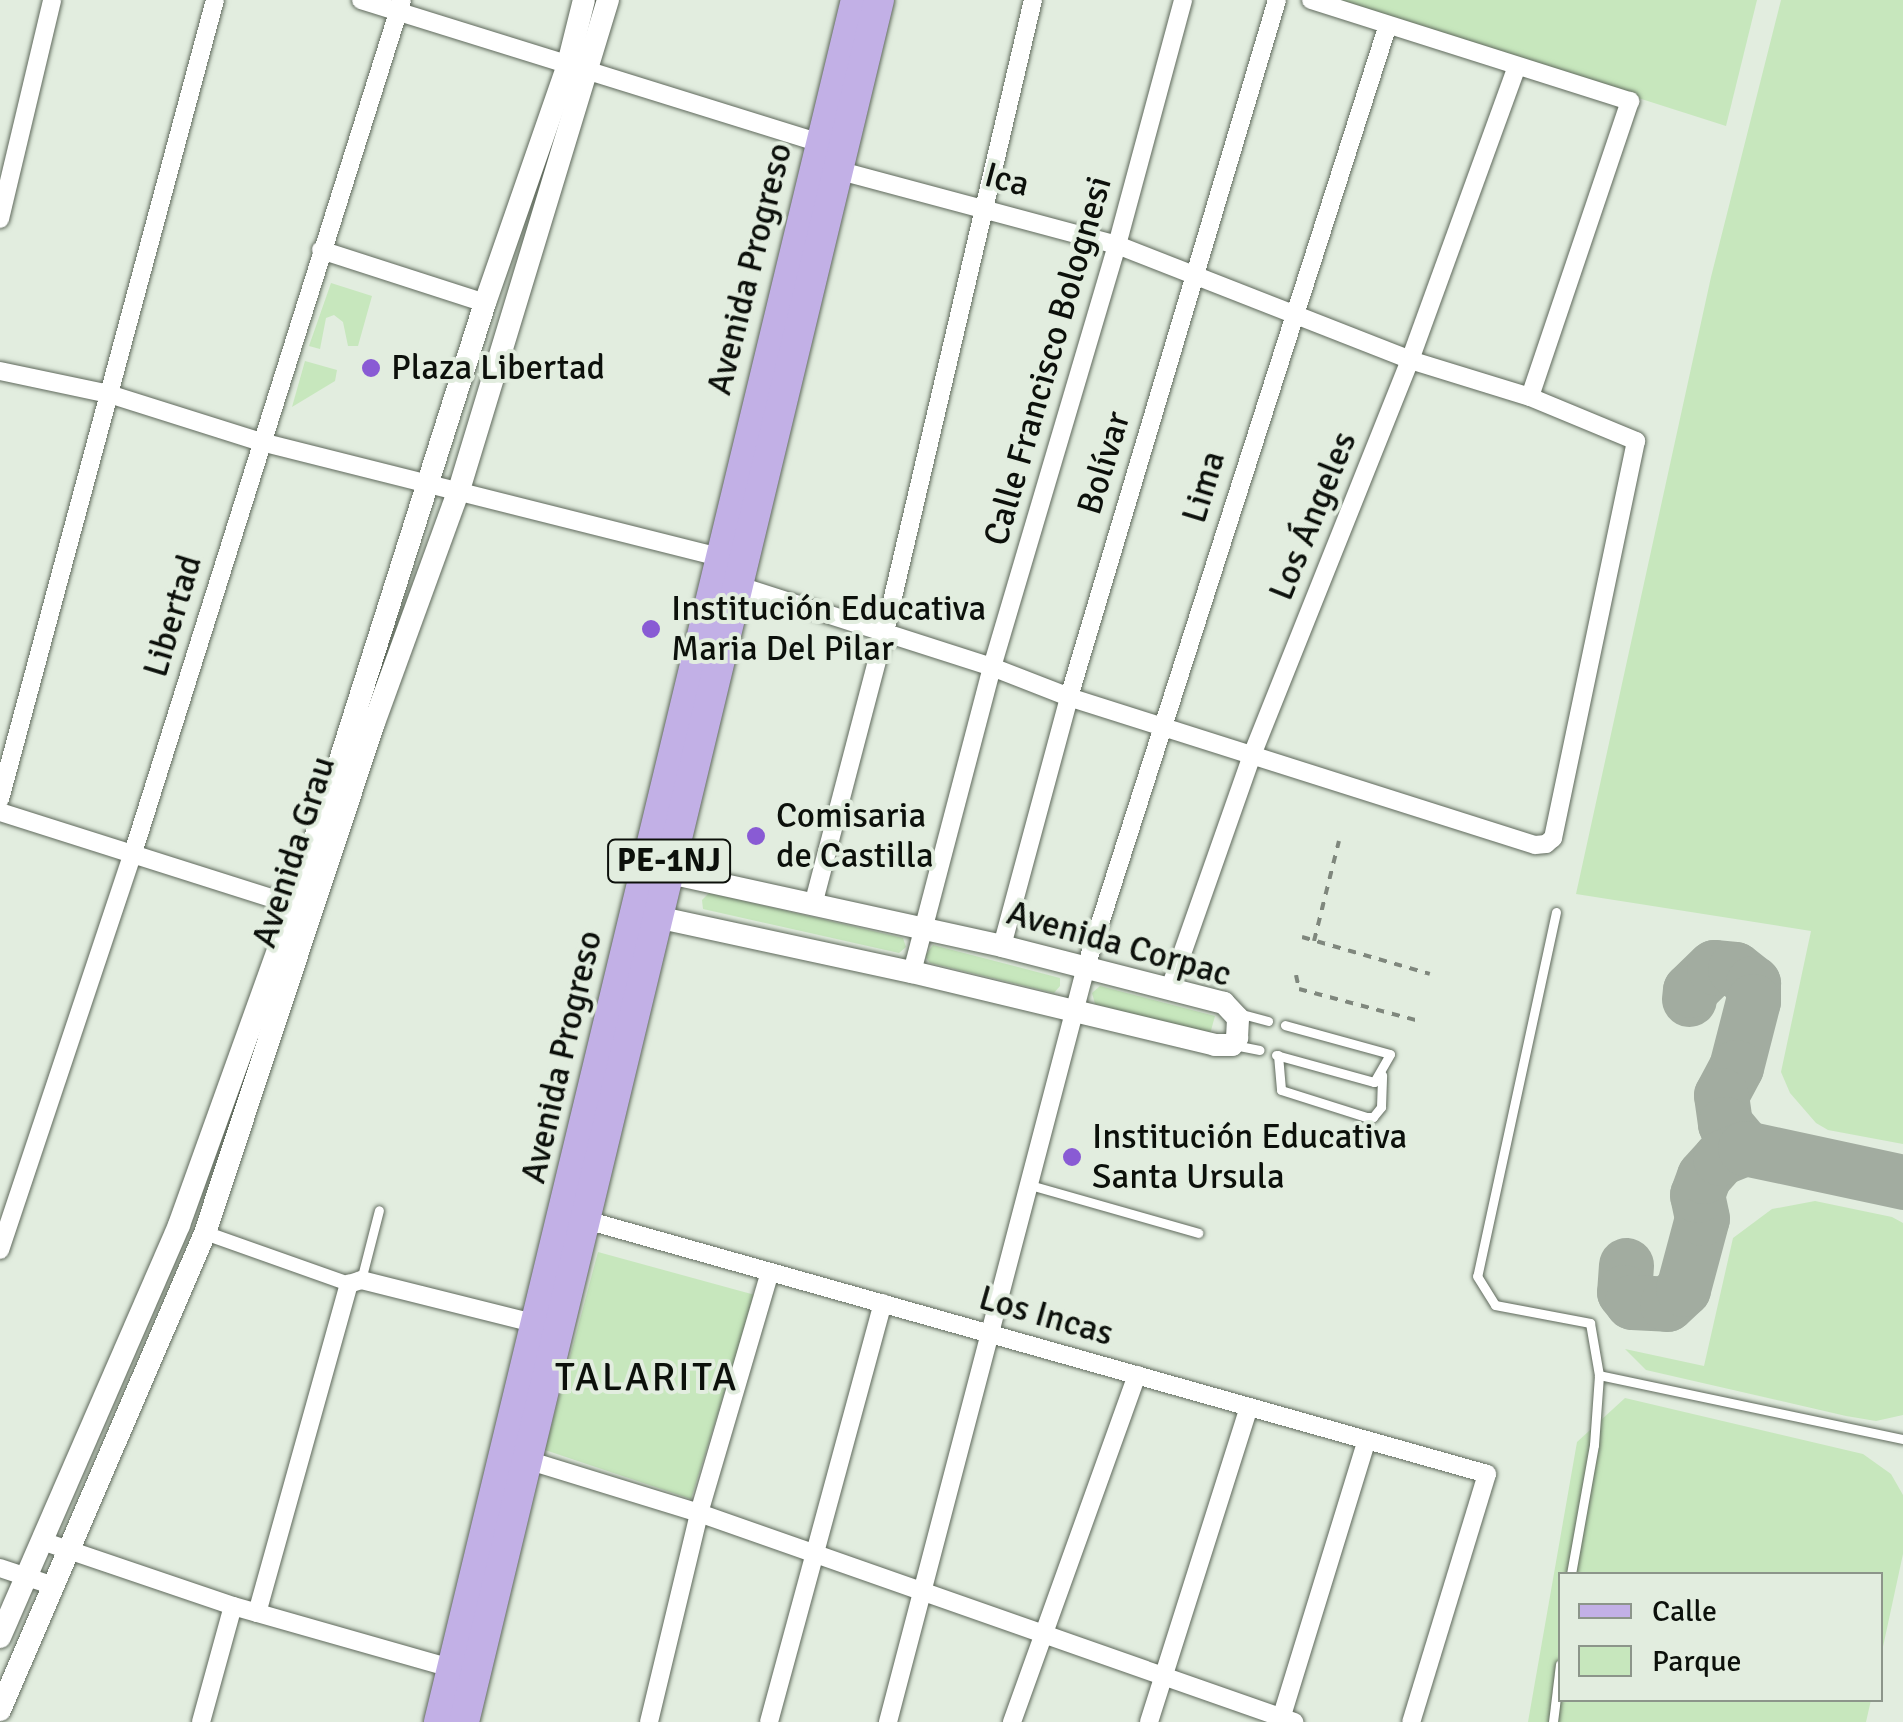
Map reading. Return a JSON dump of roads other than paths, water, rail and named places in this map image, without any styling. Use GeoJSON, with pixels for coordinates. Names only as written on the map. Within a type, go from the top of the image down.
{"type":"FeatureCollection","features":[{"type":"Feature","properties":{"kind":"main road","name":"Avenida Progreso"},"geometry":{"type":"LineString","coordinates":[[439,1722],[464,1671],[527,1460],[586,1220],[646,914],[728,571],[820,144],[856,0]]}},
{"type":"Feature","properties":{"kind":"main road","name":"Avenida Progreso"},"geometry":{"type":"LineString","coordinates":[[728,571],[837,170],[878,0]]}},
{"type":"Feature","properties":{"kind":"main road","name":"Avenida Progreso"},"geometry":{"type":"LineString","coordinates":[[464,1722],[464,1671],[537,1324],[646,914]]}},
{"type":"Feature","properties":{"kind":"street"},"geometry":{"type":"LineString","coordinates":[[0,219],[52,0]]}},
{"type":"Feature","properties":{"kind":"street"},"geometry":{"type":"LineString","coordinates":[[0,799],[216,0]]}},
{"type":"Feature","properties":{"kind":"street"},"geometry":{"type":"LineString","coordinates":[[362,0],[401,6],[820,144],[837,170]]}},
{"type":"Feature","properties":{"kind":"street","name":"Avenida Grau"},"geometry":{"type":"LineString","coordinates":[[0,1710],[205,1233],[374,724],[459,490],[579,66],[584,0]]}},
{"type":"Feature","properties":{"kind":"street","name":"Avenida Grau"},"geometry":{"type":"LineString","coordinates":[[0,1637],[179,1225],[294,906],[486,303],[608,0]]}},
{"type":"Feature","properties":{"kind":"street"},"geometry":{"type":"LineString","coordinates":[[813,905],[885,632],[1033,0]]}},
{"type":"Feature","properties":{"kind":"street","name":"Calle Francisco Bolognesi"},"geometry":{"type":"LineString","coordinates":[[912,972],[992,667],[1117,244],[1183,0]]}},
{"type":"Feature","properties":{"kind":"street","name":"Bolívar"},"geometry":{"type":"LineString","coordinates":[[1002,946],[1068,698],[1277,0]]}},
{"type":"Feature","properties":{"kind":"street"},"geometry":{"type":"LineString","coordinates":[[1311,0],[1387,28],[1631,104],[1530,397]]}},
{"type":"Feature","properties":{"kind":"street","name":"Libertad"},"geometry":{"type":"LineString","coordinates":[[0,1250],[133,853],[401,6]]}},
{"type":"Feature","properties":{"kind":"street","name":"Lima"},"geometry":{"type":"LineString","coordinates":[[888,1722],[1086,967],[1387,28]]}},
{"type":"Feature","properties":{"kind":"street","name":"Los Ángeles"},"geometry":{"type":"LineString","coordinates":[[1170,988],[1252,755],[1410,360],[1516,68]]}},
{"type":"Feature","properties":{"kind":"street","name":"Ica"},"geometry":{"type":"LineString","coordinates":[[837,170],[1117,244],[1410,360],[1530,397],[1636,441],[1553,838],[1546,844],[1535,845],[1252,755]]}},
{"type":"Feature","properties":{"kind":"street"},"geometry":{"type":"LineString","coordinates":[[321,250],[486,303]]}},
{"type":"Feature","properties":{"kind":"street"},"geometry":{"type":"LineString","coordinates":[[0,371],[109,394],[261,442],[459,490],[728,571],[1068,698],[1252,755]]}},
{"type":"Feature","properties":{"kind":"street"},"geometry":{"type":"LineString","coordinates":[[0,812],[294,906]]}},
{"type":"Feature","properties":{"kind":"street","name":"Avenida Corpac"},"geometry":{"type":"LineString","coordinates":[[646,914],[912,972],[1216,1046],[1232,1045],[1239,1029],[1236,1013],[1224,1003],[1170,988],[1002,946],[656,870]]}},
{"type":"Feature","properties":{"kind":"street","name":"Los Incas"},"geometry":{"type":"LineString","coordinates":[[586,1220],[1487,1474],[1411,1722]]}},
{"type":"Feature","properties":{"kind":"street"},"geometry":{"type":"LineString","coordinates":[[205,1233],[355,1282],[537,1324]]}},
{"type":"Feature","properties":{"kind":"street"},"geometry":{"type":"LineString","coordinates":[[649,1722],[699,1513],[770,1272]]}},
{"type":"Feature","properties":{"kind":"street"},"geometry":{"type":"LineString","coordinates":[[257,1612],[355,1282]]}},
{"type":"Feature","properties":{"kind":"street"},"geometry":{"type":"LineString","coordinates":[[769,1722],[883,1304]]}},
{"type":"Feature","properties":{"kind":"street"},"geometry":{"type":"LineString","coordinates":[[1012,1722],[1137,1375]]}},
{"type":"Feature","properties":{"kind":"street"},"geometry":{"type":"LineString","coordinates":[[1148,1722],[1249,1407]]}},
{"type":"Feature","properties":{"kind":"street"},"geometry":{"type":"LineString","coordinates":[[527,1460],[814,1552],[1285,1721],[1367,1440]]}},
{"type":"Feature","properties":{"kind":"street"},"geometry":{"type":"LineString","coordinates":[[42,1541],[233,1606],[464,1671]]}},
{"type":"Feature","properties":{"kind":"street"},"geometry":{"type":"LineString","coordinates":[[0,1568],[54,1586]]}},
{"type":"Feature","properties":{"kind":"street"},"geometry":{"type":"LineString","coordinates":[[202,1722],[233,1606]]}},
{"type":"Feature","properties":{"kind":"lane"},"geometry":{"type":"LineString","coordinates":[[1556,912],[1477,1276],[1495,1304],[1590,1324],[1599,1374],[1594,1444],[1572,1572]]}},
{"type":"Feature","properties":{"kind":"lane"},"geometry":{"type":"LineString","coordinates":[[1236,1013],[1268,1021]]}},
{"type":"Feature","properties":{"kind":"lane"},"geometry":{"type":"LineString","coordinates":[[1285,1025],[1390,1054],[1382,1074],[1381,1107],[1374,1117],[1280,1090],[1277,1055],[1362,1081],[1374,1082],[1382,1074]]}},
{"type":"Feature","properties":{"kind":"lane"},"geometry":{"type":"LineString","coordinates":[[1232,1045],[1260,1050]]}},
{"type":"Feature","properties":{"kind":"lane"},"geometry":{"type":"LineString","coordinates":[[1030,1185],[1198,1233]]}},
{"type":"Feature","properties":{"kind":"lane"},"geometry":{"type":"LineString","coordinates":[[355,1282],[378,1210]]}},
{"type":"Feature","properties":{"kind":"lane"},"geometry":{"type":"LineString","coordinates":[[1599,1374],[1903,1440]]}},
{"type":"Feature","properties":{"kind":"lane"},"geometry":{"type":"LineString","coordinates":[[1553,1722],[1558,1681]]}},
{"type":"Feature","properties":{"kind":"place","name":"Plaza Libertad"},"geometry":{"type":"Point","coordinates":[371,368]}},
{"type":"Feature","properties":{"kind":"place","name":"Institución Educativa Maria Del Pilar"},"geometry":{"type":"Point","coordinates":[651,629]}},
{"type":"Feature","properties":{"kind":"place","name":"Comisaria de Castilla"},"geometry":{"type":"Point","coordinates":[756,836]}},
{"type":"Feature","properties":{"kind":"place","name":"Institución Educativa Santa Ursula"},"geometry":{"type":"Point","coordinates":[1072,1157]}},
{"type":"Feature","properties":{"kind":"district","name":"TALARITA"},"geometry":{"type":"Point","coordinates":[647,1377]}}]}
